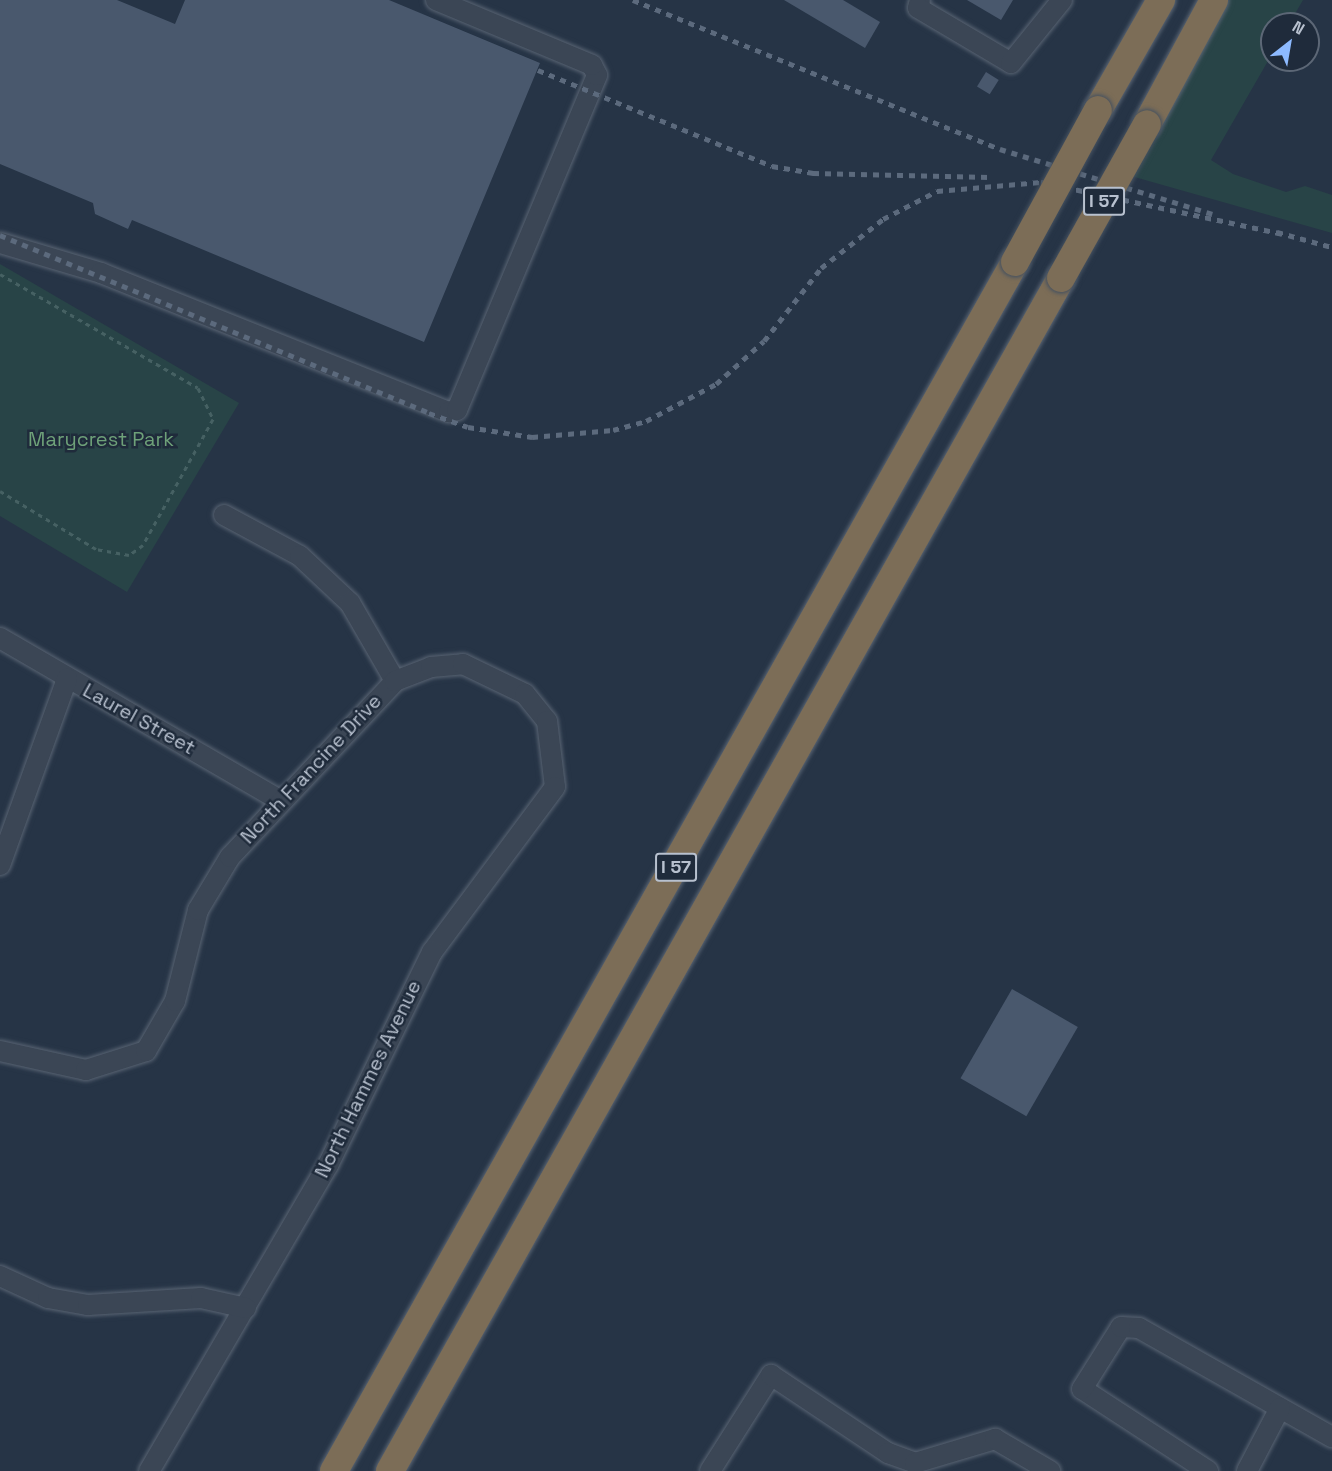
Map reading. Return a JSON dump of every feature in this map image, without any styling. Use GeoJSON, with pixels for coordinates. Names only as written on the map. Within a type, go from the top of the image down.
{"type":"FeatureCollection","features":[{"type":"Feature","properties":{"kind":"highway","name":"I 57"},"geometry":{"type":"LineString","coordinates":[[334,1471],[1161,0]]}},
{"type":"Feature","properties":{"kind":"highway","name":"I 57"},"geometry":{"type":"LineString","coordinates":[[390,1471],[1061,278],[1214,0]]}},
{"type":"Feature","properties":{"kind":"street"},"geometry":{"type":"LineString","coordinates":[[0,243],[101,273],[448,412],[457,410],[597,75],[592,65],[435,0]]}},
{"type":"Feature","properties":{"kind":"street"},"geometry":{"type":"LineString","coordinates":[[920,0],[918,8],[1011,63],[1062,0]]}},
{"type":"Feature","properties":{"kind":"street"},"geometry":{"type":"LineString","coordinates":[[224,515],[300,556],[350,603],[395,681]]}},
{"type":"Feature","properties":{"kind":"street","name":"Laurel Street"},"geometry":{"type":"LineString","coordinates":[[0,639],[278,799]]}},
{"type":"Feature","properties":{"kind":"street","name":"North Francine Drive"},"geometry":{"type":"LineString","coordinates":[[0,1051],[86,1070],[146,1051],[175,1000],[198,910],[230,857],[278,799],[395,681],[431,667],[463,664],[525,694]]}},
{"type":"Feature","properties":{"kind":"street"},"geometry":{"type":"LineString","coordinates":[[0,865],[67,679]]}},
{"type":"Feature","properties":{"kind":"street","name":"North Hammes Avenue"},"geometry":{"type":"LineString","coordinates":[[149,1471],[328,1165],[432,952],[555,787],[547,721],[525,694]]}},
{"type":"Feature","properties":{"kind":"street"},"geometry":{"type":"LineString","coordinates":[[0,1276],[48,1298],[88,1305],[201,1298],[246,1308]]}},
{"type":"Feature","properties":{"kind":"street"},"geometry":{"type":"LineString","coordinates":[[1208,1471],[1082,1389],[1121,1327],[1139,1328],[1332,1437]]}},
{"type":"Feature","properties":{"kind":"street"},"geometry":{"type":"LineString","coordinates":[[710,1471],[771,1375],[888,1453],[915,1463],[995,1438],[1050,1471]]}},
{"type":"Feature","properties":{"kind":"street"},"geometry":{"type":"LineString","coordinates":[[1247,1471],[1280,1408]]}},
{"type":"Feature","properties":{"kind":"path"},"geometry":{"type":"LineString","coordinates":[[0,274],[198,388],[213,420],[143,545],[129,555],[96,549],[0,491]]}},
{"type":"Feature","properties":{"kind":"green space"},"geometry":{"type":"Polygon","coordinates":[[[1229,0],[1303,0],[1296,12],[1260,12],[1262,72],[1211,160],[1233,174],[1286,192],[1305,186],[1332,195],[1332,233],[1131,176],[1229,0]]]}},
{"type":"Feature","properties":{"kind":"green space","name":"Marycrest Park"},"geometry":{"type":"Polygon","coordinates":[[[0,264],[239,403],[127,592],[0,516],[0,264]]]}},
{"type":"Feature","properties":{"kind":"building"},"geometry":{"type":"Polygon","coordinates":[[[0,0],[117,0],[175,24],[185,0],[389,0],[540,63],[424,342],[132,220],[128,229],[95,214],[93,203],[0,164],[0,0]]]}},
{"type":"Feature","properties":{"kind":"building"},"geometry":{"type":"Polygon","coordinates":[[[784,0],[843,0],[880,22],[865,48],[784,0]]]}},
{"type":"Feature","properties":{"kind":"building"},"geometry":{"type":"Polygon","coordinates":[[[967,0],[1013,0],[1001,20],[967,0]]]}},
{"type":"Feature","properties":{"kind":"building"},"geometry":{"type":"Polygon","coordinates":[[[986,72],[999,80],[990,94],[977,86],[986,72]]]}},
{"type":"Feature","properties":{"kind":"building"},"geometry":{"type":"Polygon","coordinates":[[[1012,989],[1078,1027],[1026,1116],[960,1078],[1012,989]]]}},
{"type":"Feature","properties":{"kind":"railway"},"geometry":{"type":"LineString","coordinates":[[633,0],[1000,149],[1213,214]]}},
{"type":"Feature","properties":{"kind":"railway"},"geometry":{"type":"LineString","coordinates":[[538,70],[772,166],[813,173],[990,177]]}},
{"type":"Feature","properties":{"kind":"railway"},"geometry":{"type":"LineString","coordinates":[[0,235],[429,413],[468,427],[532,437],[613,430],[646,421],[716,384],[764,341],[821,268],[883,219],[937,191],[1041,182],[1284,234]]}},
{"type":"Feature","properties":{"kind":"railway"},"geometry":{"type":"LineString","coordinates":[[1277,232],[1332,247]]}}]}
